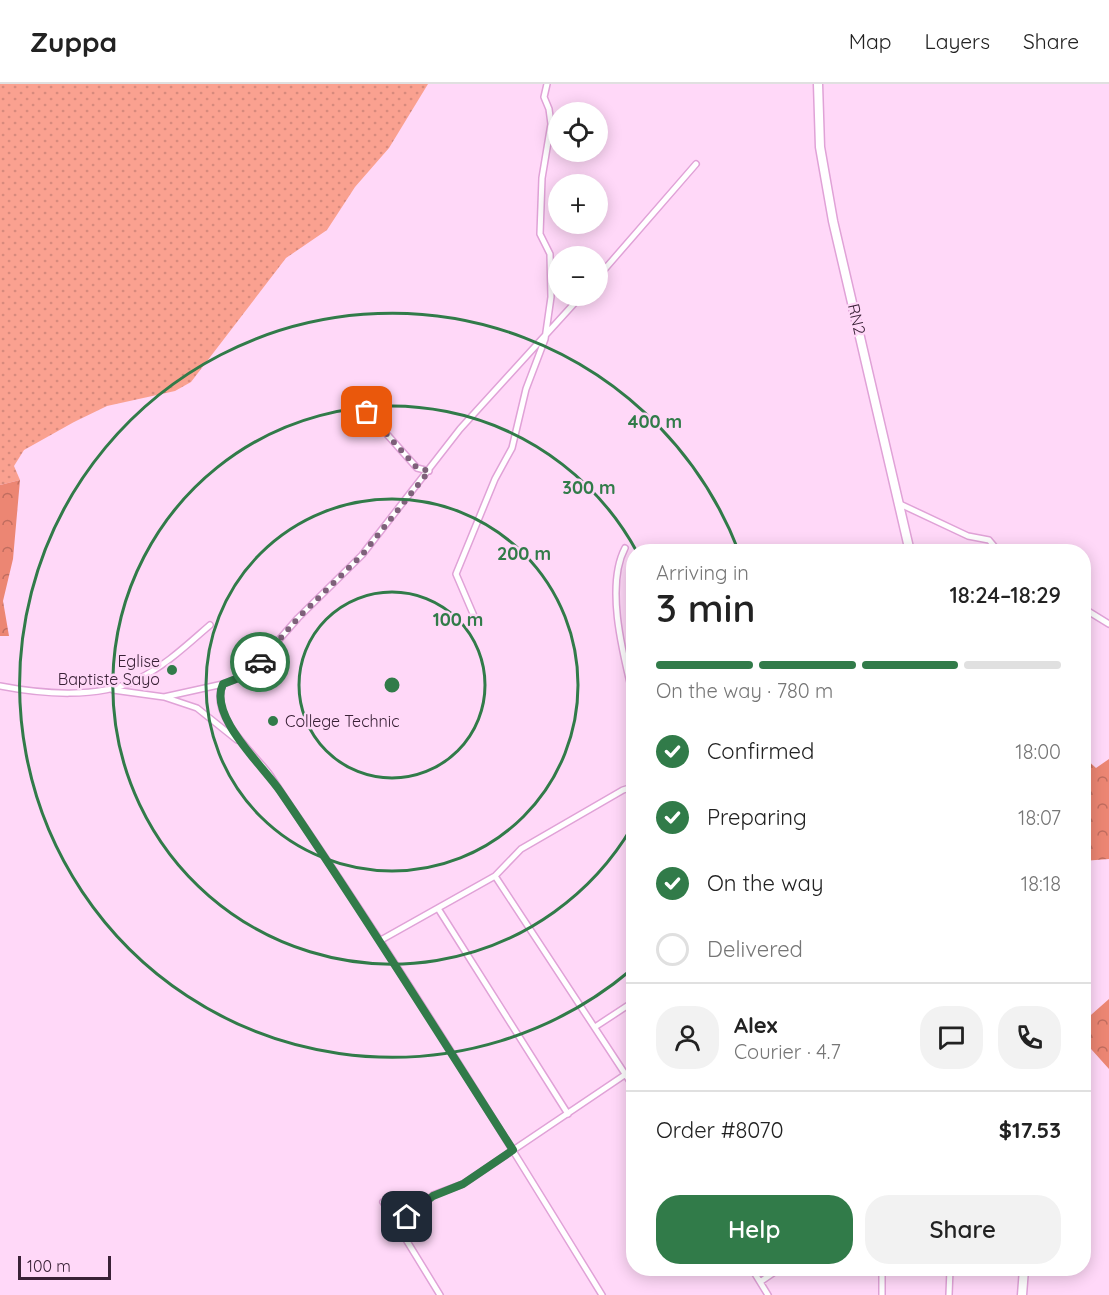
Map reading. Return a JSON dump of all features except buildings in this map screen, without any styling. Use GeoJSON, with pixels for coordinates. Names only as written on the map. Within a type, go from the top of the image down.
{"type":"FeatureCollection","features":[{"type":"Feature","properties":{"kind":"main road","name":"RN2"},"geometry":{"type":"LineString","coordinates":[[818,84],[820,147],[833,221],[908,544]]}},
{"type":"Feature","properties":{"kind":"main road"},"geometry":{"type":"LineString","coordinates":[[1022,1295],[1023,1276]]}},
{"type":"Feature","properties":{"kind":"street"},"geometry":{"type":"LineString","coordinates":[[477,623],[456,574],[495,479],[512,448],[526,389],[545,339],[551,297],[550,254],[540,234],[542,177],[551,124],[549,109],[544,97],[547,84]]}},
{"type":"Feature","properties":{"kind":"street"},"geometry":{"type":"LineString","coordinates":[[608,265],[696,164]]}},
{"type":"Feature","properties":{"kind":"street"},"geometry":{"type":"LineString","coordinates":[[164,697],[223,684],[249,674],[298,618],[362,555],[460,429],[545,339],[573,306]]}},
{"type":"Feature","properties":{"kind":"street"},"geometry":{"type":"LineString","coordinates":[[367,412],[417,468],[429,471]]}},
{"type":"Feature","properties":{"kind":"street"},"geometry":{"type":"LineString","coordinates":[[900,504],[968,536],[989,540],[992,544]]}},
{"type":"Feature","properties":{"kind":"street"},"geometry":{"type":"LineString","coordinates":[[625,548],[618,565],[616,582],[619,630],[626,662]]}},
{"type":"Feature","properties":{"kind":"street"},"geometry":{"type":"LineString","coordinates":[[1091,613],[1109,624]]}},
{"type":"Feature","properties":{"kind":"street"},"geometry":{"type":"LineString","coordinates":[[109,690],[138,680],[176,655],[210,625]]}},
{"type":"Feature","properties":{"kind":"street"},"geometry":{"type":"LineString","coordinates":[[223,684],[219,692],[222,711],[242,745]]}},
{"type":"Feature","properties":{"kind":"street"},"geometry":{"type":"LineString","coordinates":[[0,686],[58,692],[109,690],[164,697],[197,708],[242,745],[270,776],[381,940],[602,1295]]}},
{"type":"Feature","properties":{"kind":"street"},"geometry":{"type":"LineString","coordinates":[[381,940],[439,910],[495,876],[521,849],[626,789]]}},
{"type":"Feature","properties":{"kind":"street"},"geometry":{"type":"LineString","coordinates":[[396,1224],[417,1211],[433,1196],[463,1184],[626,1074],[495,876]]}},
{"type":"Feature","properties":{"kind":"street"},"geometry":{"type":"LineString","coordinates":[[439,910],[568,1114]]}},
{"type":"Feature","properties":{"kind":"street"},"geometry":{"type":"LineString","coordinates":[[595,1027],[626,1007]]}},
{"type":"Feature","properties":{"kind":"street"},"geometry":{"type":"LineString","coordinates":[[382,1202],[440,1295]]}},
{"type":"Feature","properties":{"kind":"street"},"geometry":{"type":"LineString","coordinates":[[756,1276],[768,1295]]}},
{"type":"Feature","properties":{"kind":"street"},"geometry":{"type":"LineString","coordinates":[[760,1282],[769,1276]]}},
{"type":"Feature","properties":{"kind":"street"},"geometry":{"type":"LineString","coordinates":[[882,1276],[882,1295]]}},
{"type":"Feature","properties":{"kind":"street"},"geometry":{"type":"LineString","coordinates":[[949,1295],[950,1276]]}},
{"type":"Feature","properties":{"kind":"shaded area"},"geometry":{"type":"Polygon","coordinates":[[[0,84],[428,84],[389,148],[355,187],[327,230],[286,258],[191,382],[175,391],[107,406],[74,422],[24,450],[14,466],[20,480],[0,485],[0,84]]]}},
{"type":"Feature","properties":{"kind":"green space"},"geometry":{"type":"Polygon","coordinates":[[[20,480],[13,559],[3,601],[9,636],[0,636],[0,485],[20,480]]]}},
{"type":"Feature","properties":{"kind":"green space"},"geometry":{"type":"Polygon","coordinates":[[[1109,759],[1109,859],[1091,860],[1091,763],[1096,768],[1109,759]]]}},
{"type":"Feature","properties":{"kind":"green space"},"geometry":{"type":"Polygon","coordinates":[[[1109,999],[1109,1069],[1091,1049],[1091,1015],[1109,999]]]}},
{"type":"Feature","properties":{"kind":"way so far"},"geometry":{"type":"LineString","coordinates":[[260,662],[298,618],[362,555],[429,471],[417,468],[367,412]]}},
{"type":"Feature","properties":{"kind":"place","name":"Eglise Baptiste Sayo"},"geometry":{"type":"Point","coordinates":[172,670]}},
{"type":"Feature","properties":{"kind":"place","name":"College Technic"},"geometry":{"type":"Point","coordinates":[273,721]}},
{"type":"Feature","properties":{"kind":"route"},"geometry":{"type":"LineString","coordinates":[[260,662],[249,674],[223,684],[219,692],[222,711],[242,745],[270,776],[381,940],[513,1150],[463,1184],[433,1196],[407,1217]]}}]}
